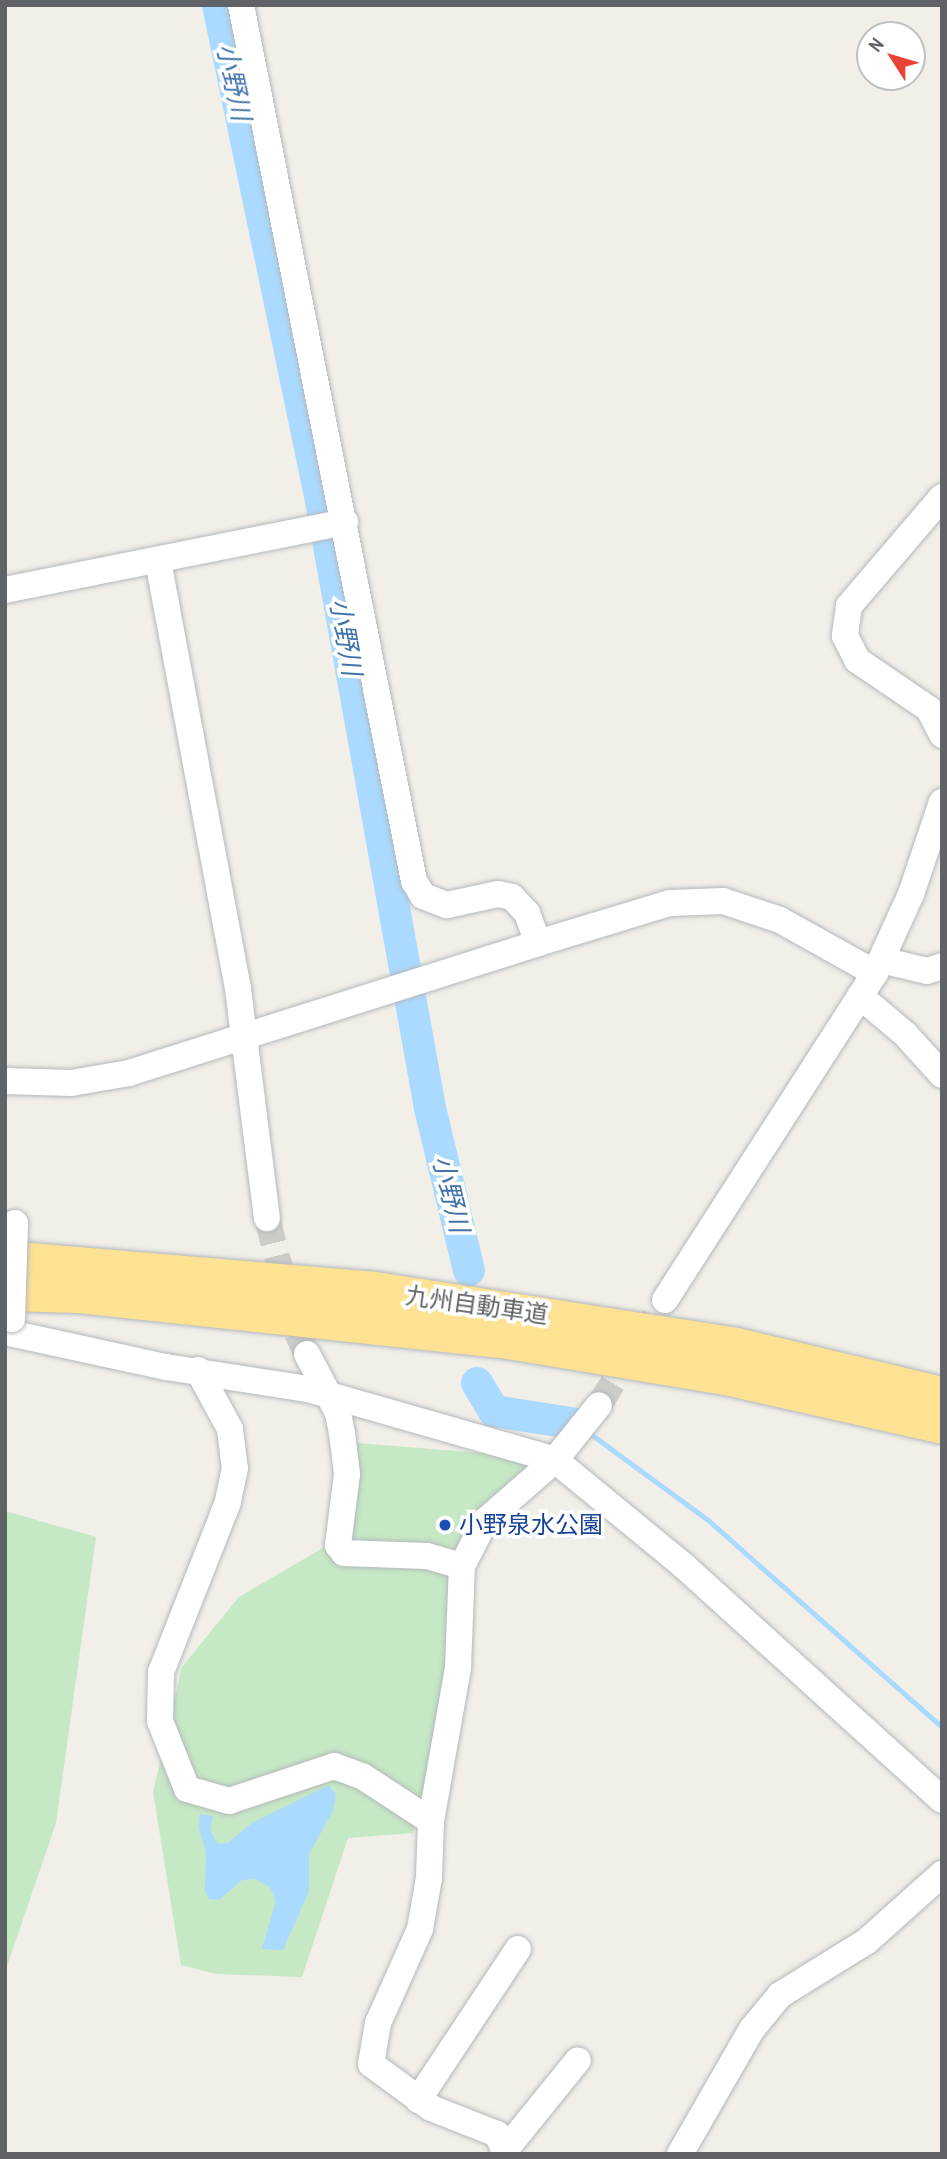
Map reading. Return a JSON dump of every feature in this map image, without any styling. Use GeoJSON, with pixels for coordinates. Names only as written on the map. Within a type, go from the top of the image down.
{"type":"FeatureCollection","features":[{"type":"Feature","properties":{"kind":"highway","name":"九州自動車道"},"geometry":{"type":"LineString","coordinates":[[5,1259],[374,1290],[736,1346],[942,1395]]}},
{"type":"Feature","properties":{"kind":"highway","name":"九州自動車道"},"geometry":{"type":"LineString","coordinates":[[9,1319],[79,1294],[508,1340],[737,1379],[942,1425]]}},
{"type":"Feature","properties":{"kind":"street"},"geometry":{"type":"LineString","coordinates":[[241,5],[340,523],[414,881],[423,896],[435,903],[498,894],[512,897],[527,913],[538,943]]}},
{"type":"Feature","properties":{"kind":"street"},"geometry":{"type":"LineString","coordinates":[[942,497],[849,606],[845,636],[857,660],[929,709],[942,735]]}},
{"type":"Feature","properties":{"kind":"street"},"geometry":{"type":"LineString","coordinates":[[9,583],[158,561],[340,523]]}},
{"type":"Feature","properties":{"kind":"street"},"geometry":{"type":"LineString","coordinates":[[158,561],[245,1039],[267,1217]]}},
{"type":"Feature","properties":{"kind":"street"},"geometry":{"type":"LineString","coordinates":[[665,1300],[878,966],[911,894],[942,802]]}},
{"type":"Feature","properties":{"kind":"street"},"geometry":{"type":"LineString","coordinates":[[5,1081],[71,1083],[129,1073],[245,1039],[670,902],[723,901],[780,920],[878,966],[927,971],[942,966]]}},
{"type":"Feature","properties":{"kind":"street"},"geometry":{"type":"LineString","coordinates":[[860,996],[905,1034],[942,1075]]}},
{"type":"Feature","properties":{"kind":"street"},"geometry":{"type":"LineString","coordinates":[[15,1223],[9,1319],[198,1370],[328,1394],[561,1452],[942,1800]]}},
{"type":"Feature","properties":{"kind":"street"},"geometry":{"type":"LineString","coordinates":[[307,1354],[338,1413],[347,1474],[338,1545],[344,1553],[427,1556],[462,1566]]}},
{"type":"Feature","properties":{"kind":"street"},"geometry":{"type":"LineString","coordinates":[[198,1370],[230,1429],[235,1468],[228,1502],[161,1672],[160,1721],[187,1789],[229,1801],[334,1766],[362,1776],[431,1821]]}},
{"type":"Feature","properties":{"kind":"street"},"geometry":{"type":"LineString","coordinates":[[578,2060],[506,2152],[496,2134],[479,2124],[418,2100],[372,2064],[378,2023],[419,1928],[429,1878],[431,1821],[458,1668],[462,1566],[485,1521],[561,1452],[600,1405]]}},
{"type":"Feature","properties":{"kind":"street"},"geometry":{"type":"LineString","coordinates":[[680,2154],[752,2029],[780,1995],[867,1941],[942,1874]]}},
{"type":"Feature","properties":{"kind":"street"},"geometry":{"type":"LineString","coordinates":[[418,2100],[517,1949]]}},
{"type":"Feature","properties":{"kind":"green space"},"geometry":{"type":"Polygon","coordinates":[[[344,1442],[544,1458],[473,1522],[449,1636],[441,1708],[413,1833],[348,1838],[302,1977],[216,1974],[181,1965],[153,1792],[182,1667],[239,1597],[328,1545],[344,1442]]]}},
{"type":"Feature","properties":{"kind":"green space"},"geometry":{"type":"Polygon","coordinates":[[[5,1511],[96,1537],[56,1823],[5,1972],[5,1511]]]}},
{"type":"Feature","properties":{"kind":"water"},"geometry":{"type":"Polygon","coordinates":[[[329,1785],[336,1795],[333,1811],[309,1854],[309,1891],[283,1950],[262,1949],[276,1901],[270,1887],[255,1879],[242,1880],[219,1900],[209,1899],[205,1891],[206,1852],[199,1828],[200,1814],[213,1816],[210,1830],[218,1844],[228,1843],[252,1823],[329,1785]]]}},
{"type":"Feature","properties":{"kind":"waterway","name":"小野川"},"geometry":{"type":"LineString","coordinates":[[218,5],[320,496],[430,1108],[469,1270]]}},
{"type":"Feature","properties":{"kind":"waterway","name":"小野川"},"geometry":{"type":"LineString","coordinates":[[477,1383],[494,1411],[577,1424]]}},
{"type":"Feature","properties":{"kind":"waterway"},"geometry":{"type":"LineString","coordinates":[[588,1432],[709,1521],[942,1727]]}},
{"type":"Feature","properties":{"kind":"tunnel"},"geometry":{"type":"LineString","coordinates":[[267,1218],[297,1333],[307,1354]]}},
{"type":"Feature","properties":{"kind":"tunnel"},"geometry":{"type":"LineString","coordinates":[[599,1405],[665,1300]]}},
{"type":"Feature","properties":{"kind":"place","name":"小野泉水公園"},"geometry":{"type":"Point","coordinates":[445,1525]}}]}
